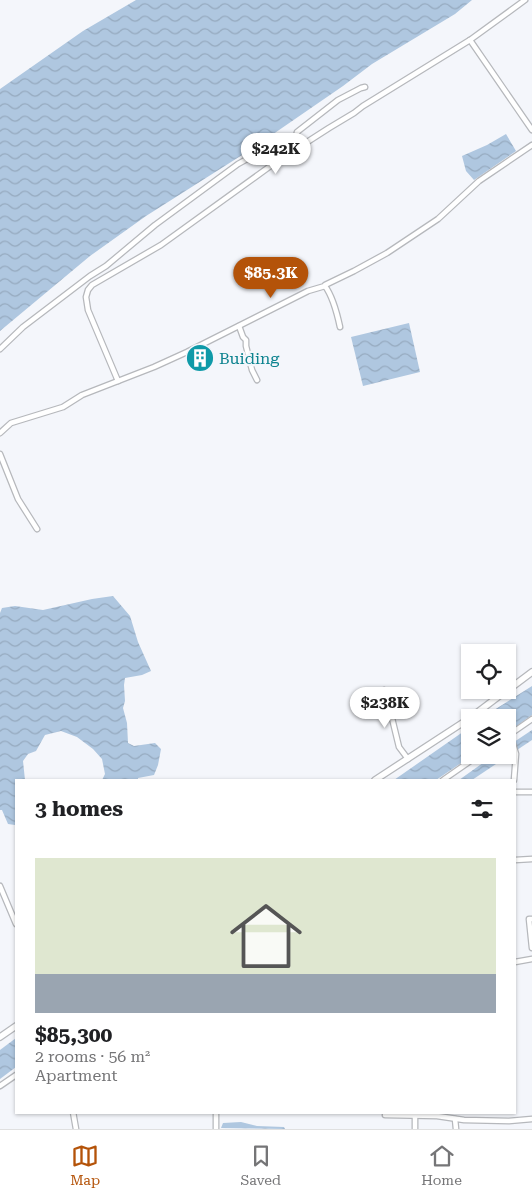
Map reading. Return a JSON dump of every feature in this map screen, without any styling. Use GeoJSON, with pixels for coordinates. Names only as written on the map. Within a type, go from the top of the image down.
{"type":"FeatureCollection","features":[{"type":"Feature","properties":{"kind":"main road"},"geometry":{"type":"LineString","coordinates":[[516,684],[532,672]]}},
{"type":"Feature","properties":{"kind":"main road"},"geometry":{"type":"LineString","coordinates":[[482,709],[495,699]]}},
{"type":"Feature","properties":{"kind":"main road"},"geometry":{"type":"LineString","coordinates":[[377,779],[461,724]]}},
{"type":"Feature","properties":{"kind":"main road"},"geometry":{"type":"LineString","coordinates":[[0,1037],[15,1027]]}},
{"type":"Feature","properties":{"kind":"street"},"geometry":{"type":"LineString","coordinates":[[118,381],[88,310],[86,297],[92,285],[161,245],[276,162],[470,40],[525,0]]}},
{"type":"Feature","properties":{"kind":"street"},"geometry":{"type":"LineString","coordinates":[[470,40],[532,130]]}},
{"type":"Feature","properties":{"kind":"street"},"geometry":{"type":"LineString","coordinates":[[0,349],[23,327],[106,266],[155,225],[238,164],[278,142],[290,144],[295,142],[297,132],[338,100],[365,87]]}},
{"type":"Feature","properties":{"kind":"street"},"geometry":{"type":"LineString","coordinates":[[0,432],[11,423],[58,409],[82,395],[187,352],[308,291],[325,286],[354,271],[387,253],[438,219],[479,181],[532,145]]}},
{"type":"Feature","properties":{"kind":"street"},"geometry":{"type":"LineString","coordinates":[[325,286],[340,327]]}},
{"type":"Feature","properties":{"kind":"street"},"geometry":{"type":"LineString","coordinates":[[239,326],[246,340],[252,370],[257,380]]}},
{"type":"Feature","properties":{"kind":"street"},"geometry":{"type":"LineString","coordinates":[[0,454],[18,499],[37,529]]}},
{"type":"Feature","properties":{"kind":"street"},"geometry":{"type":"LineString","coordinates":[[384,690],[399,747],[408,759]]}},
{"type":"Feature","properties":{"kind":"street"},"geometry":{"type":"LineString","coordinates":[[516,730],[532,719]]}},
{"type":"Feature","properties":{"kind":"street"},"geometry":{"type":"LineString","coordinates":[[444,779],[466,764]]}},
{"type":"Feature","properties":{"kind":"street"},"geometry":{"type":"LineString","coordinates":[[514,779],[515,764]]}},
{"type":"Feature","properties":{"kind":"street"},"geometry":{"type":"LineString","coordinates":[[516,792],[532,792]]}},
{"type":"Feature","properties":{"kind":"street"},"geometry":{"type":"LineString","coordinates":[[516,860],[532,859]]}},
{"type":"Feature","properties":{"kind":"street"},"geometry":{"type":"LineString","coordinates":[[0,886],[15,922]]}},
{"type":"Feature","properties":{"kind":"street"},"geometry":{"type":"LineString","coordinates":[[532,919],[529,919],[532,948]]}},
{"type":"Feature","properties":{"kind":"street"},"geometry":{"type":"LineString","coordinates":[[516,962],[532,959]]}},
{"type":"Feature","properties":{"kind":"street"},"geometry":{"type":"LineString","coordinates":[[0,1086],[15,1076]]}},
{"type":"Feature","properties":{"kind":"street"},"geometry":{"type":"LineString","coordinates":[[73,1114],[76,1129]]}},
{"type":"Feature","properties":{"kind":"street"},"geometry":{"type":"LineString","coordinates":[[216,1114],[216,1129]]}},
{"type":"Feature","properties":{"kind":"street"},"geometry":{"type":"LineString","coordinates":[[415,1114],[415,1129]]}},
{"type":"Feature","properties":{"kind":"street"},"geometry":{"type":"LineString","coordinates":[[386,1115],[415,1114],[455,1119],[509,1121],[532,1119]]}},
{"type":"Feature","properties":{"kind":"street"},"geometry":{"type":"LineString","coordinates":[[455,1119],[456,1129]]}},
{"type":"Feature","properties":{"kind":"water"},"geometry":{"type":"Polygon","coordinates":[[[136,0],[472,0],[455,14],[372,64],[250,150],[146,216],[90,256],[0,331],[0,89],[83,31],[136,0]]]}},
{"type":"Feature","properties":{"kind":"water"},"geometry":{"type":"Polygon","coordinates":[[[506,134],[516,151],[474,180],[466,171],[462,156],[506,134]]]}},
{"type":"Feature","properties":{"kind":"water"},"geometry":{"type":"Polygon","coordinates":[[[409,323],[420,372],[363,386],[351,337],[409,323]]]}},
{"type":"Feature","properties":{"kind":"water"},"geometry":{"type":"Polygon","coordinates":[[[113,596],[130,616],[138,642],[151,671],[142,675],[125,678],[125,701],[123,708],[127,723],[128,743],[134,746],[155,743],[161,749],[158,765],[154,775],[138,779],[102,779],[105,774],[102,759],[93,749],[77,737],[61,731],[45,735],[36,751],[28,754],[23,761],[25,779],[15,779],[15,825],[8,824],[2,810],[0,810],[0,613],[2,608],[15,606],[43,610],[113,596]]]}},
{"type":"Feature","properties":{"kind":"water"},"geometry":{"type":"Polygon","coordinates":[[[532,686],[532,715],[516,726],[516,709],[496,709],[511,699],[516,699],[516,696],[532,686]]]}},
{"type":"Feature","properties":{"kind":"water"},"geometry":{"type":"Polygon","coordinates":[[[532,730],[532,740],[516,751],[516,741],[532,730]]]}},
{"type":"Feature","properties":{"kind":"water"},"geometry":{"type":"Polygon","coordinates":[[[461,733],[461,763],[437,779],[395,779],[461,733]]]}},
{"type":"Feature","properties":{"kind":"water"},"geometry":{"type":"Polygon","coordinates":[[[481,764],[496,764],[474,779],[460,779],[481,764]]]}},
{"type":"Feature","properties":{"kind":"water"},"geometry":{"type":"Polygon","coordinates":[[[15,1039],[15,1068],[0,1079],[0,1050],[15,1039]]]}},
{"type":"Feature","properties":{"kind":"water"},"geometry":{"type":"Polygon","coordinates":[[[241,1122],[257,1126],[284,1127],[285,1129],[221,1128],[223,1123],[241,1122]]]}},
{"type":"Feature","properties":{"kind":"place","name":"Buiding"},"geometry":{"type":"Point","coordinates":[200,358]}}]}
